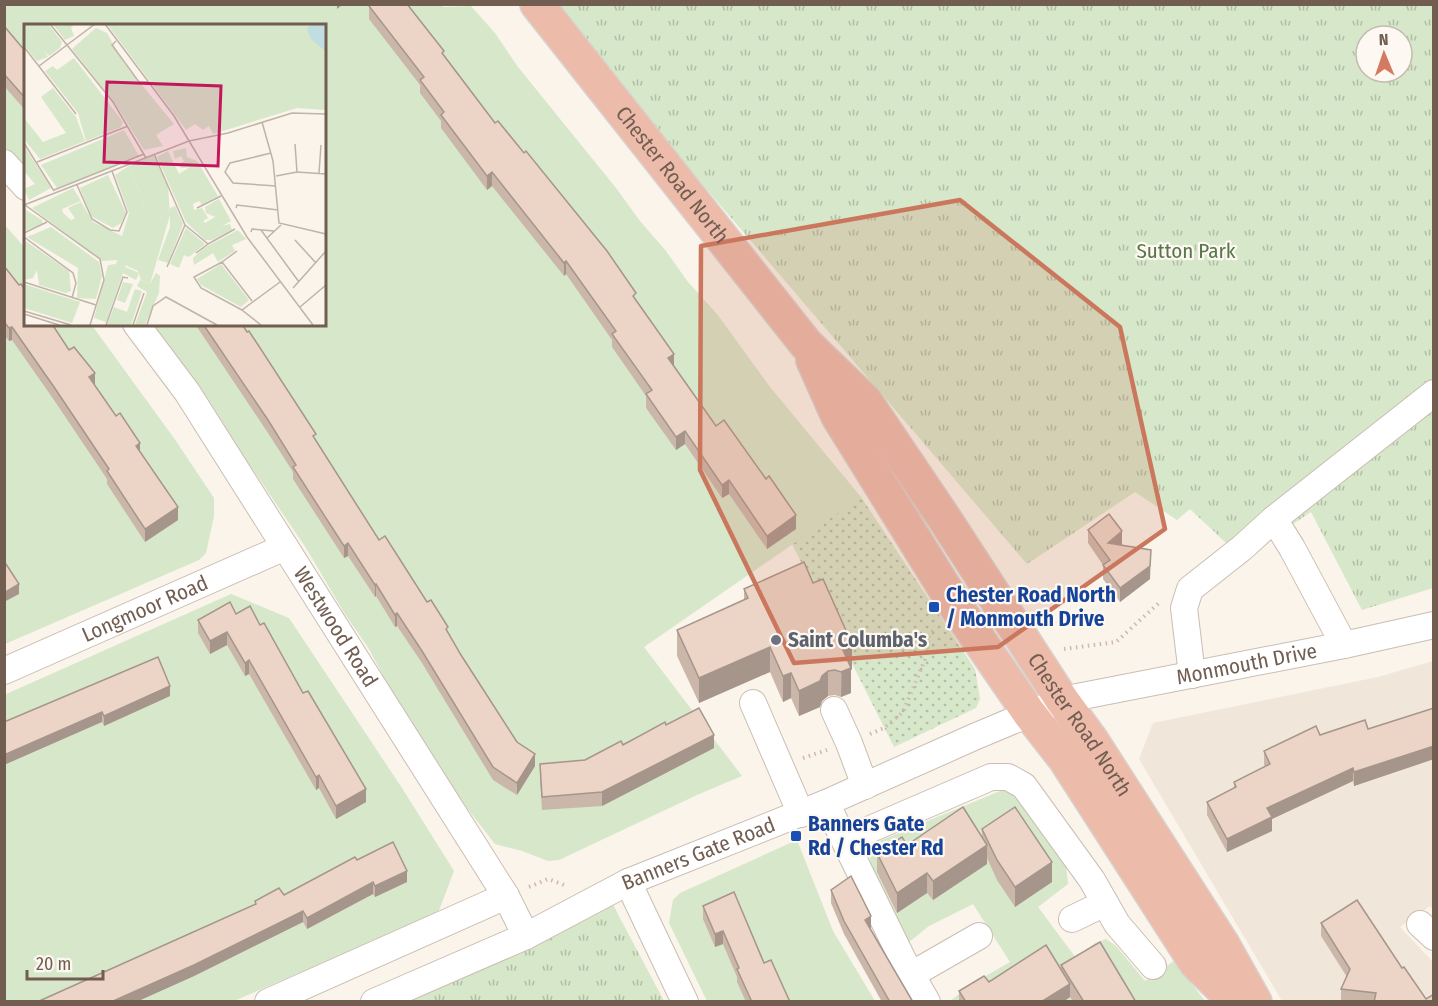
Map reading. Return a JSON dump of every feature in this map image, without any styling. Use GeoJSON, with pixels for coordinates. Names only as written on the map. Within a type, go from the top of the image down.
{"type":"FeatureCollection","features":[{"type":"Feature","properties":{"kind":"highway","name":"Chester Road North"},"geometry":{"type":"LineString","coordinates":[[537,4],[806,344],[865,401],[1098,751],[1223,945],[1255,1002]]}},
{"type":"Feature","properties":{"kind":"highway","name":"Chester Road North"},"geometry":{"type":"LineString","coordinates":[[806,344],[838,416],[957,608],[1029,713],[1065,759],[1196,963],[1236,1002]]}},
{"type":"Feature","properties":{"kind":"street"},"geometry":{"type":"LineString","coordinates":[[4,164],[24,186]]}},
{"type":"Feature","properties":{"kind":"street","name":"Westwood Road"},"geometry":{"type":"LineString","coordinates":[[138,326],[187,392],[506,896],[526,936]]}},
{"type":"Feature","properties":{"kind":"street"},"geometry":{"type":"LineString","coordinates":[[1192,675],[1184,608],[1190,589],[1274,519],[1434,393]]}},
{"type":"Feature","properties":{"kind":"street"},"geometry":{"type":"LineString","coordinates":[[1274,519],[1344,645]]}},
{"type":"Feature","properties":{"kind":"street","name":"Longmoor Road"},"geometry":{"type":"LineString","coordinates":[[4,670],[285,547]]}},
{"type":"Feature","properties":{"kind":"street","name":"Monmouth Drive"},"geometry":{"type":"LineString","coordinates":[[1062,700],[1344,645],[1434,625]]}},
{"type":"Feature","properties":{"kind":"street","name":"Banners Gate Road"},"geometry":{"type":"LineString","coordinates":[[374,1002],[526,936],[628,882],[826,803],[1062,700]]}},
{"type":"Feature","properties":{"kind":"street"},"geometry":{"type":"LineString","coordinates":[[753,703],[801,813]]}},
{"type":"Feature","properties":{"kind":"street"},"geometry":{"type":"LineString","coordinates":[[834,710],[865,786]]}},
{"type":"Feature","properties":{"kind":"street"},"geometry":{"type":"LineString","coordinates":[[845,840],[991,777],[1008,777],[1024,786],[1092,880],[1117,924],[1153,966]]}},
{"type":"Feature","properties":{"kind":"street"},"geometry":{"type":"LineString","coordinates":[[826,803],[911,975],[927,1002]]}},
{"type":"Feature","properties":{"kind":"street"},"geometry":{"type":"LineString","coordinates":[[628,882],[685,1002]]}},
{"type":"Feature","properties":{"kind":"street"},"geometry":{"type":"LineString","coordinates":[[268,1002],[506,896]]}},
{"type":"Feature","properties":{"kind":"street"},"geometry":{"type":"LineString","coordinates":[[1072,919],[1105,903]]}},
{"type":"Feature","properties":{"kind":"street"},"geometry":{"type":"LineString","coordinates":[[911,975],[979,936]]}},
{"type":"Feature","properties":{"kind":"path"},"geometry":{"type":"LineString","coordinates":[[1057,640],[1064,649],[1116,642],[1165,597]]}},
{"type":"Feature","properties":{"kind":"path"},"geometry":{"type":"LineString","coordinates":[[780,765],[849,743],[884,728],[903,712],[926,657],[928,636],[957,608]]}},
{"type":"Feature","properties":{"kind":"path"},"geometry":{"type":"LineString","coordinates":[[506,896],[548,879],[569,886]]}},
{"type":"Feature","properties":{"kind":"highlighted area"},"geometry":{"type":"Polygon","coordinates":[[[960,200],[1120,327],[1165,529],[998,647],[794,663],[700,470],[701,246],[960,200]]]}},
{"type":"Feature","properties":{"kind":"shaded area"},"geometry":{"type":"Polygon","coordinates":[[[1433,661],[1433,910],[1430,906],[1400,927],[1433,962],[1433,1001],[1282,1001],[1139,759],[1153,723],[1378,677],[1433,661]]]}},
{"type":"Feature","properties":{"kind":"green space"},"geometry":{"type":"Polygon","coordinates":[[[437,4],[444,7],[471,6],[495,33],[518,67],[666,251],[688,282],[717,314],[770,387],[861,497],[644,647],[742,776],[559,860],[548,861],[495,844],[449,785],[306,548],[208,399],[153,326],[326,326],[326,24],[24,24],[24,169],[5,150],[4,5],[437,4]]]}},
{"type":"Feature","properties":{"kind":"green space","name":"Sutton Park"},"geometry":{"type":"Polygon","coordinates":[[[559,5],[1433,5],[1433,588],[1362,610],[1311,512],[1242,558],[1190,509],[1177,520],[1135,492],[1027,564],[680,158],[559,5]]]}},
{"type":"Feature","properties":{"kind":"green space"},"geometry":{"type":"Polygon","coordinates":[[[4,224],[24,247],[24,326],[92,326],[176,441],[214,498],[214,516],[206,553],[199,560],[5,644],[4,224]]]}},
{"type":"Feature","properties":{"kind":"green space"},"geometry":{"type":"Polygon","coordinates":[[[861,497],[975,669],[980,699],[976,708],[894,747],[792,544],[861,497]]]}},
{"type":"Feature","properties":{"kind":"green space"},"geometry":{"type":"Polygon","coordinates":[[[231,594],[289,618],[402,788],[454,871],[438,913],[234,1001],[5,1001],[4,695],[231,594]]]}},
{"type":"Feature","properties":{"kind":"green space"},"geometry":{"type":"Polygon","coordinates":[[[1005,789],[1025,798],[1066,865],[1068,884],[1038,907],[1076,958],[1095,943],[1106,939],[1116,946],[1145,981],[1174,961],[1205,1001],[950,1001],[972,984],[1010,962],[973,904],[929,926],[909,942],[900,935],[892,925],[880,899],[867,846],[1005,789]]]}},
{"type":"Feature","properties":{"kind":"green space"},"geometry":{"type":"Polygon","coordinates":[[[797,840],[833,931],[875,1001],[707,1001],[669,923],[673,900],[680,893],[797,840]]]}},
{"type":"Feature","properties":{"kind":"green space"},"geometry":{"type":"Polygon","coordinates":[[[613,905],[664,1001],[405,1002],[613,905]]]}},
{"type":"Feature","properties":{"kind":"building"},"geometry":{"type":"Polygon","coordinates":[[[370,4],[407,4],[444,51],[442,53],[495,123],[498,121],[524,153],[526,151],[607,251],[636,293],[633,296],[674,354],[668,358],[716,426],[724,420],[766,479],[769,476],[796,515],[767,536],[729,480],[722,485],[685,431],[676,437],[646,394],[652,390],[612,334],[616,331],[566,261],[564,263],[492,172],[487,176],[441,115],[444,112],[420,80],[424,77],[369,6],[370,4]]]}},
{"type":"Feature","properties":{"kind":"building"},"geometry":{"type":"Polygon","coordinates":[[[4,26],[24,50],[24,97],[4,74],[4,26]]]}},
{"type":"Feature","properties":{"kind":"building"},"geometry":{"type":"Polygon","coordinates":[[[4,266],[24,288],[24,326],[53,326],[69,350],[74,347],[95,373],[89,377],[116,416],[120,413],[140,443],[136,446],[178,507],[145,529],[107,471],[109,469],[54,387],[12,327],[9,328],[4,322],[4,266]]]}},
{"type":"Feature","properties":{"kind":"building"},"geometry":{"type":"Polygon","coordinates":[[[204,326],[243,326],[247,332],[249,331],[316,434],[313,436],[379,540],[385,536],[427,602],[431,600],[448,627],[446,629],[461,655],[517,742],[535,754],[517,783],[493,767],[397,613],[395,615],[348,543],[344,546],[293,467],[296,465],[204,326]]]}},
{"type":"Feature","properties":{"kind":"building"},"geometry":{"type":"Polygon","coordinates":[[[1109,514],[1122,531],[1108,543],[1151,550],[1150,566],[1120,588],[1103,565],[1110,560],[1088,530],[1109,514]]]}},
{"type":"Feature","properties":{"kind":"building"},"geometry":{"type":"Polygon","coordinates":[[[4,561],[19,584],[4,593],[4,561]]]}},
{"type":"Feature","properties":{"kind":"building","name":"Saint Columba's"},"geometry":{"type":"Polygon","coordinates":[[[804,562],[813,583],[823,579],[852,644],[842,648],[851,668],[841,672],[828,671],[820,681],[799,691],[791,673],[783,676],[770,647],[699,678],[677,630],[748,598],[744,589],[804,562]]]}},
{"type":"Feature","properties":{"kind":"building"},"geometry":{"type":"Polygon","coordinates":[[[230,602],[236,614],[250,606],[260,625],[264,623],[303,693],[308,691],[366,789],[336,806],[319,775],[316,777],[249,660],[245,663],[227,632],[210,641],[198,620],[230,602]]]}},
{"type":"Feature","properties":{"kind":"building"},"geometry":{"type":"Polygon","coordinates":[[[158,657],[170,686],[104,716],[102,712],[4,755],[4,722],[158,657]]]}},
{"type":"Feature","properties":{"kind":"building"},"geometry":{"type":"Polygon","coordinates":[[[699,708],[714,735],[602,792],[542,797],[540,764],[585,760],[621,741],[623,745],[665,722],[666,725],[699,708]]]}},
{"type":"Feature","properties":{"kind":"building"},"geometry":{"type":"Polygon","coordinates":[[[1434,708],[1434,746],[1354,772],[1353,768],[1267,808],[1272,817],[1227,839],[1207,802],[1236,787],[1234,782],[1270,764],[1264,751],[1316,726],[1320,735],[1365,720],[1368,729],[1434,708]]]}},
{"type":"Feature","properties":{"kind":"building"},"geometry":{"type":"Polygon","coordinates":[[[963,807],[987,845],[933,881],[927,873],[897,893],[877,853],[902,837],[907,845],[963,807]]]}},
{"type":"Feature","properties":{"kind":"building"},"geometry":{"type":"Polygon","coordinates":[[[1015,807],[1052,862],[1015,887],[997,860],[982,829],[1015,807]]]}},
{"type":"Feature","properties":{"kind":"building"},"geometry":{"type":"Polygon","coordinates":[[[393,842],[407,871],[375,886],[373,882],[307,918],[303,911],[194,965],[111,1002],[37,1002],[256,904],[255,901],[279,888],[284,895],[355,857],[357,860],[393,842]]]}},
{"type":"Feature","properties":{"kind":"building"},"geometry":{"type":"Polygon","coordinates":[[[851,876],[871,916],[865,920],[913,1002],[890,1002],[844,921],[831,890],[851,876]]]}},
{"type":"Feature","properties":{"kind":"building"},"geometry":{"type":"Polygon","coordinates":[[[734,892],[764,963],[771,960],[790,1002],[752,1002],[723,931],[715,934],[703,906],[734,892]]]}},
{"type":"Feature","properties":{"kind":"building"},"geometry":{"type":"Polygon","coordinates":[[[1357,900],[1402,968],[1404,967],[1426,999],[1434,994],[1434,1002],[1374,1002],[1376,993],[1341,989],[1350,969],[1321,923],[1357,900]]]}},
{"type":"Feature","properties":{"kind":"building"},"geometry":{"type":"Polygon","coordinates":[[[1100,942],[1136,1002],[1084,1002],[1061,965],[1100,942]]]}},
{"type":"Feature","properties":{"kind":"building"},"geometry":{"type":"Polygon","coordinates":[[[1046,945],[1070,984],[1041,1002],[966,1002],[959,991],[984,976],[989,982],[1046,945]]]}},
{"type":"Feature","properties":{"kind":"place","name":"Chester Road North / Monmouth Drive"},"geometry":{"type":"Point","coordinates":[934,607]}},
{"type":"Feature","properties":{"kind":"place","name":"Saint Columba's"},"geometry":{"type":"Point","coordinates":[776,640]}},
{"type":"Feature","properties":{"kind":"place","name":"Banners Gate Rd / Chester Rd"},"geometry":{"type":"Point","coordinates":[796,836]}}]}
